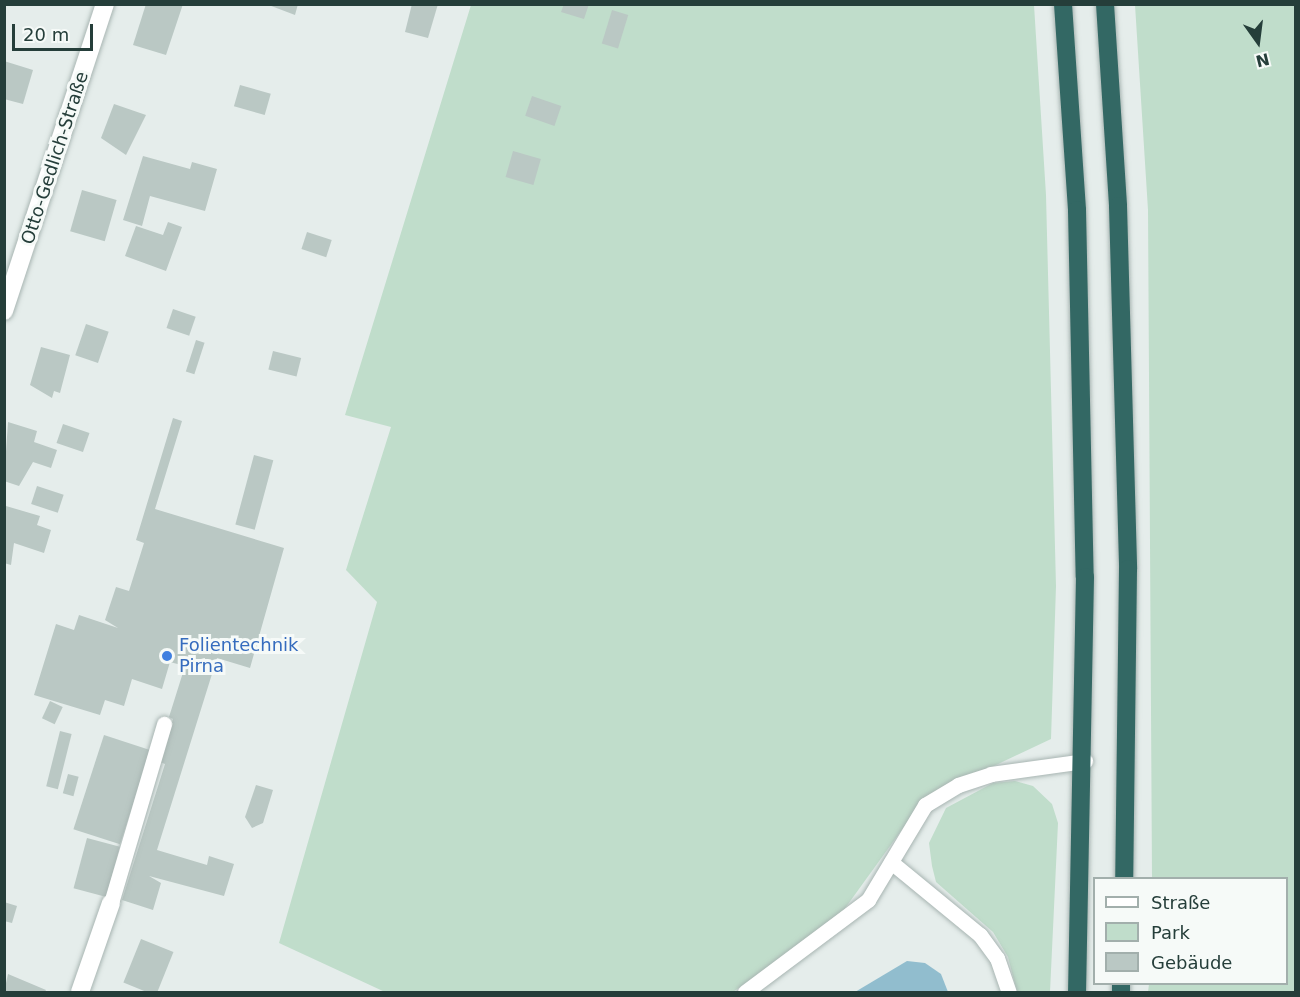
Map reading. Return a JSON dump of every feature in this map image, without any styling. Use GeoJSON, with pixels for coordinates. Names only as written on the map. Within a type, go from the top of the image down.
{"type":"FeatureCollection","features":[{"type":"Feature","properties":{"kind":"highway"},"geometry":{"type":"LineString","coordinates":[[1063,4],[1077,210],[1085,761],[1077,993]]}},
{"type":"Feature","properties":{"kind":"highway"},"geometry":{"type":"LineString","coordinates":[[1105,4],[1118,206],[1128,569],[1124,877]]}},
{"type":"Feature","properties":{"kind":"street","name":"Otto-Gedlich-Straße"},"geometry":{"type":"LineString","coordinates":[[4,311],[105,4]]}},
{"type":"Feature","properties":{"kind":"street"},"geometry":{"type":"LineString","coordinates":[[80,993],[111,903]]}},
{"type":"Feature","properties":{"kind":"lane"},"geometry":{"type":"LineString","coordinates":[[111,903],[164,724]]}},
{"type":"Feature","properties":{"kind":"lane"},"geometry":{"type":"LineString","coordinates":[[745,993],[868,900],[925,805],[958,785],[991,774],[1085,761]]}},
{"type":"Feature","properties":{"kind":"lane"},"geometry":{"type":"LineString","coordinates":[[891,862],[980,935],[997,958],[1009,993]]}},
{"type":"Feature","properties":{"kind":"green space"},"geometry":{"type":"Polygon","coordinates":[[[471,5],[1034,5],[1046,195],[1056,586],[1051,739],[924,799],[838,918],[733,992],[385,992],[279,943],[377,602],[346,570],[391,427],[345,415],[471,5]]]}},
{"type":"Feature","properties":{"kind":"green space"},"geometry":{"type":"Polygon","coordinates":[[[1135,5],[1295,5],[1295,992],[1148,992],[1149,985],[1288,985],[1288,877],[1152,877],[1148,210],[1135,5]]]}},
{"type":"Feature","properties":{"kind":"green space"},"geometry":{"type":"Polygon","coordinates":[[[1015,781],[1033,786],[1052,804],[1058,823],[1050,992],[1017,992],[1008,957],[993,932],[936,882],[932,866],[929,843],[946,808],[993,783],[1015,781]]]}},
{"type":"Feature","properties":{"kind":"water"},"geometry":{"type":"Polygon","coordinates":[[[907,961],[925,963],[941,974],[948,992],[855,992],[907,961]]]}},
{"type":"Feature","properties":{"kind":"building"},"geometry":{"type":"Polygon","coordinates":[[[146,4],[183,4],[166,55],[133,45],[146,4]]]}},
{"type":"Feature","properties":{"kind":"building"},"geometry":{"type":"Polygon","coordinates":[[[266,4],[298,4],[295,15],[266,4]]]}},
{"type":"Feature","properties":{"kind":"building"},"geometry":{"type":"Polygon","coordinates":[[[412,4],[438,4],[428,38],[405,32],[412,4]]]}},
{"type":"Feature","properties":{"kind":"building"},"geometry":{"type":"Polygon","coordinates":[[[564,4],[589,4],[584,19],[561,12],[564,4]]]}},
{"type":"Feature","properties":{"kind":"building"},"geometry":{"type":"Polygon","coordinates":[[[612,10],[628,15],[618,48],[602,43],[612,10]]]}},
{"type":"Feature","properties":{"kind":"building"},"geometry":{"type":"Polygon","coordinates":[[[4,61],[33,70],[23,104],[4,99],[4,61]]]}},
{"type":"Feature","properties":{"kind":"building"},"geometry":{"type":"Polygon","coordinates":[[[240,85],[271,94],[265,115],[234,106],[240,85]]]}},
{"type":"Feature","properties":{"kind":"building"},"geometry":{"type":"Polygon","coordinates":[[[532,96],[561,106],[554,126],[525,116],[532,96]]]}},
{"type":"Feature","properties":{"kind":"building"},"geometry":{"type":"Polygon","coordinates":[[[114,104],[146,115],[126,155],[101,138],[114,104]]]}},
{"type":"Feature","properties":{"kind":"building"},"geometry":{"type":"Polygon","coordinates":[[[513,151],[541,159],[533,185],[506,177],[513,151]]]}},
{"type":"Feature","properties":{"kind":"building"},"geometry":{"type":"Polygon","coordinates":[[[143,156],[190,169],[192,162],[217,169],[205,211],[150,196],[142,226],[123,220],[143,156]]]}},
{"type":"Feature","properties":{"kind":"building"},"geometry":{"type":"Polygon","coordinates":[[[82,190],[117,200],[105,241],[70,231],[82,190]]]}},
{"type":"Feature","properties":{"kind":"building"},"geometry":{"type":"Polygon","coordinates":[[[168,222],[182,227],[166,271],[125,256],[136,226],[163,235],[168,222]]]}},
{"type":"Feature","properties":{"kind":"building"},"geometry":{"type":"Polygon","coordinates":[[[307,232],[332,240],[326,257],[301,249],[307,232]]]}},
{"type":"Feature","properties":{"kind":"building"},"geometry":{"type":"Polygon","coordinates":[[[173,309],[196,317],[189,336],[166,328],[173,309]]]}},
{"type":"Feature","properties":{"kind":"building"},"geometry":{"type":"Polygon","coordinates":[[[86,324],[109,332],[98,363],[75,355],[86,324]]]}},
{"type":"Feature","properties":{"kind":"building"},"geometry":{"type":"Polygon","coordinates":[[[196,340],[205,343],[194,374],[186,371],[196,340]]]}},
{"type":"Feature","properties":{"kind":"building"},"geometry":{"type":"Polygon","coordinates":[[[41,347],[70,355],[60,393],[54,391],[52,398],[30,385],[41,347]]]}},
{"type":"Feature","properties":{"kind":"building"},"geometry":{"type":"Polygon","coordinates":[[[273,351],[301,358],[297,376],[268,369],[273,351]]]}},
{"type":"Feature","properties":{"kind":"building"},"geometry":{"type":"Polygon","coordinates":[[[173,418],[182,421],[155,509],[284,548],[250,668],[217,658],[157,850],[207,865],[209,856],[234,864],[224,896],[149,876],[161,883],[153,910],[122,900],[165,764],[160,762],[173,719],[169,717],[185,666],[170,662],[162,689],[132,679],[124,706],[105,700],[100,715],[34,695],[56,624],[74,630],[79,615],[118,628],[105,620],[116,587],[129,591],[144,543],[136,540],[173,418]]]}},
{"type":"Feature","properties":{"kind":"building"},"geometry":{"type":"Polygon","coordinates":[[[8,422],[37,431],[34,442],[57,450],[51,468],[33,462],[19,486],[4,481],[8,422]]]}},
{"type":"Feature","properties":{"kind":"building"},"geometry":{"type":"Polygon","coordinates":[[[63,424],[89,433],[83,452],[56,443],[63,424]]]}},
{"type":"Feature","properties":{"kind":"building"},"geometry":{"type":"Polygon","coordinates":[[[254,455],[273,460],[255,530],[235,525],[254,455]]]}},
{"type":"Feature","properties":{"kind":"building"},"geometry":{"type":"Polygon","coordinates":[[[37,486],[64,495],[58,513],[31,504],[37,486]]]}},
{"type":"Feature","properties":{"kind":"building"},"geometry":{"type":"Polygon","coordinates":[[[6,506],[40,516],[37,525],[51,530],[44,553],[14,543],[11,565],[4,563],[6,506]]]}},
{"type":"Feature","properties":{"kind":"building"},"geometry":{"type":"Polygon","coordinates":[[[50,701],[63,707],[55,724],[42,718],[50,701]]]}},
{"type":"Feature","properties":{"kind":"building"},"geometry":{"type":"Polygon","coordinates":[[[60,731],[72,734],[58,789],[46,786],[60,731]]]}},
{"type":"Feature","properties":{"kind":"building"},"geometry":{"type":"Polygon","coordinates":[[[104,735],[151,750],[120,844],[73,829],[104,735]]]}},
{"type":"Feature","properties":{"kind":"building"},"geometry":{"type":"Polygon","coordinates":[[[68,774],[79,777],[73,796],[63,793],[68,774]]]}},
{"type":"Feature","properties":{"kind":"building"},"geometry":{"type":"Polygon","coordinates":[[[256,785],[273,790],[263,823],[252,828],[245,817],[256,785]]]}},
{"type":"Feature","properties":{"kind":"building"},"geometry":{"type":"Polygon","coordinates":[[[87,838],[120,847],[106,897],[74,888],[87,838]]]}},
{"type":"Feature","properties":{"kind":"building"},"geometry":{"type":"Polygon","coordinates":[[[4,902],[17,906],[12,923],[4,921],[4,902]]]}},
{"type":"Feature","properties":{"kind":"building"},"geometry":{"type":"Polygon","coordinates":[[[141,939],[173,952],[157,992],[147,992],[123,983],[141,939]]]}},
{"type":"Feature","properties":{"kind":"building"},"geometry":{"type":"Polygon","coordinates":[[[8,974],[46,990],[45,992],[4,992],[8,974]]]}},
{"type":"Feature","properties":{"kind":"place","name":"Folientechnik Pirna"},"geometry":{"type":"Point","coordinates":[167,656]}}]}
